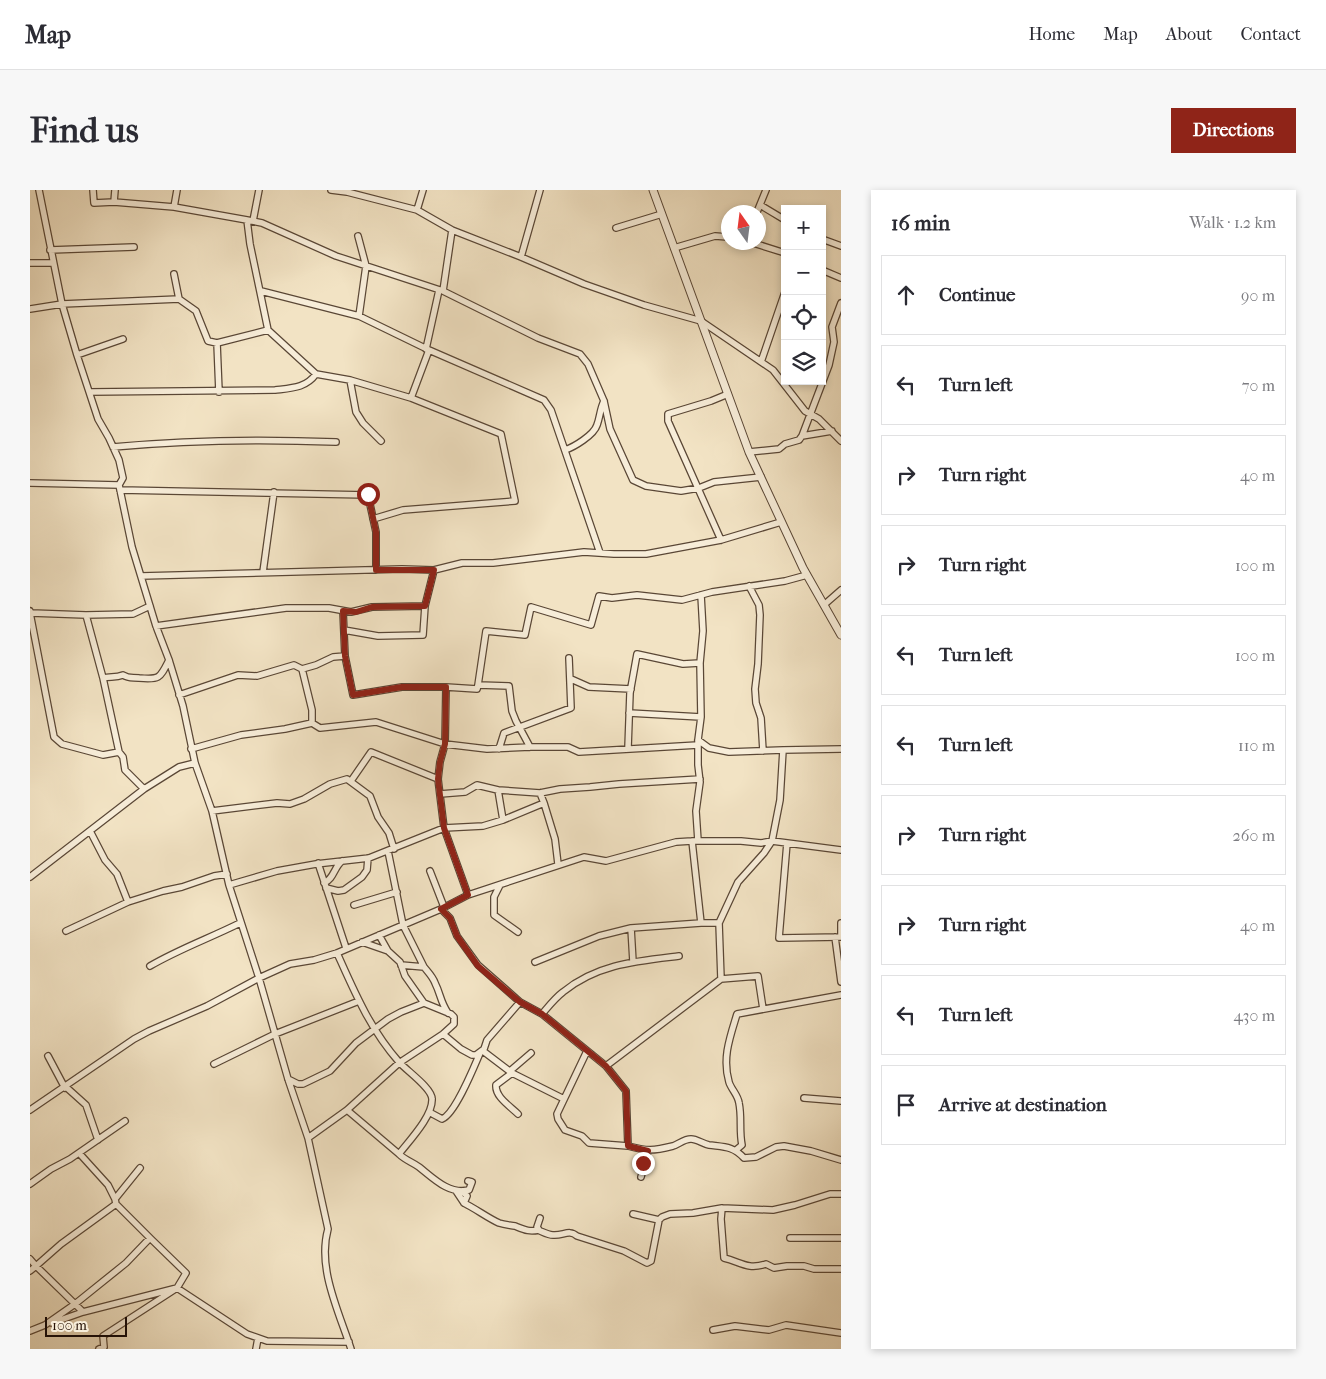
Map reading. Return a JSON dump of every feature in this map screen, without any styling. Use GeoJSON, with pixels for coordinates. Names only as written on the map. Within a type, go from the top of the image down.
{"type":"FeatureCollection","features":[{"type":"Feature","properties":{"kind":"street"},"geometry":{"type":"LineString","coordinates":[[39,190],[62,304],[98,419],[119,460],[123,478],[119,488],[132,547],[156,626],[169,660],[191,749],[212,811],[240,923],[259,978],[288,1079],[308,1138],[328,1229],[325,1240],[328,1280],[351,1349]]}},
{"type":"Feature","properties":{"kind":"street"},"geometry":{"type":"LineString","coordinates":[[93,190],[94,203],[114,202],[174,207],[262,224],[336,256],[441,291],[538,338],[580,354],[588,364],[604,402],[610,429],[633,480],[646,486],[682,491],[699,488],[714,482],[761,477]]}},
{"type":"Feature","properties":{"kind":"street"},"geometry":{"type":"LineString","coordinates":[[114,202],[115,190]]}},
{"type":"Feature","properties":{"kind":"street"},"geometry":{"type":"LineString","coordinates":[[174,207],[177,190]]}},
{"type":"Feature","properties":{"kind":"street"},"geometry":{"type":"LineString","coordinates":[[259,190],[250,221],[250,244],[268,330],[316,374],[350,380],[411,398],[501,434],[515,501],[403,510],[373,519]]}},
{"type":"Feature","properties":{"kind":"street"},"geometry":{"type":"LineString","coordinates":[[331,190],[347,191],[417,210],[452,230],[521,256],[584,284],[644,305],[701,321],[773,370],[810,415],[819,419],[841,441]]}},
{"type":"Feature","properties":{"kind":"street"},"geometry":{"type":"LineString","coordinates":[[417,210],[423,190]]}},
{"type":"Feature","properties":{"kind":"street"},"geometry":{"type":"LineString","coordinates":[[521,256],[540,190]]}},
{"type":"Feature","properties":{"kind":"street"},"geometry":{"type":"LineString","coordinates":[[653,190],[749,452],[807,575],[841,635]]}},
{"type":"Feature","properties":{"kind":"street"},"geometry":{"type":"LineString","coordinates":[[760,205],[766,190]]}},
{"type":"Feature","properties":{"kind":"street"},"geometry":{"type":"LineString","coordinates":[[766,209],[781,218]]}},
{"type":"Feature","properties":{"kind":"street"},"geometry":{"type":"LineString","coordinates":[[616,228],[662,214]]}},
{"type":"Feature","properties":{"kind":"street"},"geometry":{"type":"LineString","coordinates":[[411,398],[427,350],[441,291],[452,230]]}},
{"type":"Feature","properties":{"kind":"street"},"geometry":{"type":"LineString","coordinates":[[358,236],[366,266],[359,316]]}},
{"type":"Feature","properties":{"kind":"street"},"geometry":{"type":"LineString","coordinates":[[674,248],[715,236],[721,236]]}},
{"type":"Feature","properties":{"kind":"street"},"geometry":{"type":"LineString","coordinates":[[826,240],[841,246]]}},
{"type":"Feature","properties":{"kind":"street"},"geometry":{"type":"LineString","coordinates":[[50,250],[134,247]]}},
{"type":"Feature","properties":{"kind":"street"},"geometry":{"type":"LineString","coordinates":[[766,247],[781,252]]}},
{"type":"Feature","properties":{"kind":"street"},"geometry":{"type":"LineString","coordinates":[[30,263],[53,263]]}},
{"type":"Feature","properties":{"kind":"street"},"geometry":{"type":"LineString","coordinates":[[826,272],[841,278]]}},
{"type":"Feature","properties":{"kind":"street"},"geometry":{"type":"LineString","coordinates":[[174,274],[180,299]]}},
{"type":"Feature","properties":{"kind":"street"},"geometry":{"type":"LineString","coordinates":[[261,291],[359,316],[427,350],[544,400],[551,410],[600,553]]}},
{"type":"Feature","properties":{"kind":"street"},"geometry":{"type":"LineString","coordinates":[[761,362],[784,295]]}},
{"type":"Feature","properties":{"kind":"street"},"geometry":{"type":"LineString","coordinates":[[30,309],[62,304],[180,299],[196,311],[208,341],[217,343],[268,330]]}},
{"type":"Feature","properties":{"kind":"street"},"geometry":{"type":"LineString","coordinates":[[749,452],[779,449],[785,444],[798,440],[802,436],[830,366],[834,342],[832,327],[841,302]]}},
{"type":"Feature","properties":{"kind":"street"},"geometry":{"type":"LineString","coordinates":[[77,355],[123,339]]}},
{"type":"Feature","properties":{"kind":"street"},"geometry":{"type":"LineString","coordinates":[[217,343],[219,392]]}},
{"type":"Feature","properties":{"kind":"street"},"geometry":{"type":"LineString","coordinates":[[90,392],[219,392],[291,388],[305,385],[316,374]]}},
{"type":"Feature","properties":{"kind":"street"},"geometry":{"type":"LineString","coordinates":[[350,380],[356,412],[363,423],[381,441]]}},
{"type":"Feature","properties":{"kind":"street"},"geometry":{"type":"LineString","coordinates":[[721,540],[668,421],[668,414],[700,405],[728,394]]}},
{"type":"Feature","properties":{"kind":"street"},"geometry":{"type":"LineString","coordinates":[[565,450],[576,446],[597,428],[600,408],[604,402]]}},
{"type":"Feature","properties":{"kind":"street"},"geometry":{"type":"LineString","coordinates":[[802,436],[832,431]]}},
{"type":"Feature","properties":{"kind":"street"},"geometry":{"type":"LineString","coordinates":[[113,447],[205,442],[336,442]]}},
{"type":"Feature","properties":{"kind":"street"},"geometry":{"type":"LineString","coordinates":[[30,484],[368,494],[376,532],[376,570]]}},
{"type":"Feature","properties":{"kind":"street"},"geometry":{"type":"LineString","coordinates":[[263,572],[274,492]]}},
{"type":"Feature","properties":{"kind":"street"},"geometry":{"type":"LineString","coordinates":[[141,576],[263,572],[434,570],[462,563],[493,563],[584,552],[646,554],[721,540],[781,522]]}},
{"type":"Feature","properties":{"kind":"street"},"geometry":{"type":"LineString","coordinates":[[344,630],[378,636],[423,635],[425,606],[434,570]]}},
{"type":"Feature","properties":{"kind":"street"},"geometry":{"type":"LineString","coordinates":[[343,611],[345,656],[353,695],[402,687],[477,689],[486,632],[525,635],[532,607],[591,625],[599,596],[612,598],[644,596],[674,601],[785,581],[807,575]]}},
{"type":"Feature","properties":{"kind":"street"},"geometry":{"type":"LineString","coordinates":[[749,586],[759,605],[760,615],[756,703],[762,718],[763,750]]}},
{"type":"Feature","properties":{"kind":"street"},"geometry":{"type":"LineString","coordinates":[[825,604],[841,590]]}},
{"type":"Feature","properties":{"kind":"street"},"geometry":{"type":"LineString","coordinates":[[701,596],[703,631],[700,663],[701,717],[698,742],[700,779],[695,841],[701,922]]}},
{"type":"Feature","properties":{"kind":"street"},"geometry":{"type":"LineString","coordinates":[[118,752],[103,755],[62,744],[54,737],[30,613],[133,614],[150,606]]}},
{"type":"Feature","properties":{"kind":"street"},"geometry":{"type":"LineString","coordinates":[[156,626],[286,608],[329,608],[356,612],[372,607],[425,606]]}},
{"type":"Feature","properties":{"kind":"street"},"geometry":{"type":"LineString","coordinates":[[86,615],[103,678],[118,752],[123,757],[126,770],[144,790]]}},
{"type":"Feature","properties":{"kind":"street"},"geometry":{"type":"LineString","coordinates":[[628,748],[631,689],[637,654],[683,664],[700,663]]}},
{"type":"Feature","properties":{"kind":"street"},"geometry":{"type":"LineString","coordinates":[[179,695],[238,675],[257,676],[294,665],[302,669],[333,657],[345,656]]}},
{"type":"Feature","properties":{"kind":"street"},"geometry":{"type":"LineString","coordinates":[[499,748],[504,733],[571,708],[569,658]]}},
{"type":"Feature","properties":{"kind":"street"},"geometry":{"type":"LineString","coordinates":[[103,678],[124,676],[129,678],[158,678],[169,660]]}},
{"type":"Feature","properties":{"kind":"street"},"geometry":{"type":"LineString","coordinates":[[302,669],[312,710],[312,723]]}},
{"type":"Feature","properties":{"kind":"street"},"geometry":{"type":"LineString","coordinates":[[571,679],[589,688],[631,689]]}},
{"type":"Feature","properties":{"kind":"street"},"geometry":{"type":"LineString","coordinates":[[478,685],[509,686],[512,711],[530,747]]}},
{"type":"Feature","properties":{"kind":"street"},"geometry":{"type":"LineString","coordinates":[[446,687],[445,744],[438,779],[444,828],[468,895]]}},
{"type":"Feature","properties":{"kind":"street"},"geometry":{"type":"LineString","coordinates":[[629,713],[701,717]]}},
{"type":"Feature","properties":{"kind":"street"},"geometry":{"type":"LineString","coordinates":[[191,749],[241,736],[312,723],[320,728],[376,722],[445,744],[487,749],[568,748],[579,752],[698,742],[709,748],[729,752],[841,748]]}},
{"type":"Feature","properties":{"kind":"street"},"geometry":{"type":"LineString","coordinates":[[720,979],[719,923],[738,882],[764,853],[772,841],[780,800],[783,750]]}},
{"type":"Feature","properties":{"kind":"street"},"geometry":{"type":"LineString","coordinates":[[351,781],[371,752],[438,779]]}},
{"type":"Feature","properties":{"kind":"street"},"geometry":{"type":"LineString","coordinates":[[30,877],[144,790],[179,767],[195,763]]}},
{"type":"Feature","properties":{"kind":"street"},"geometry":{"type":"LineString","coordinates":[[212,811],[277,803],[290,804],[339,781],[348,779],[370,796],[378,817],[390,833],[403,925],[424,967],[434,980],[440,993],[440,1000],[448,1013]]}},
{"type":"Feature","properties":{"kind":"street"},"geometry":{"type":"LineString","coordinates":[[440,794],[465,792],[476,785],[498,790],[540,793],[560,789],[700,779]]}},
{"type":"Feature","properties":{"kind":"street"},"geometry":{"type":"LineString","coordinates":[[498,790],[503,820]]}},
{"type":"Feature","properties":{"kind":"street"},"geometry":{"type":"LineString","coordinates":[[540,793],[555,839],[558,864]]}},
{"type":"Feature","properties":{"kind":"street"},"geometry":{"type":"LineString","coordinates":[[229,885],[277,871],[318,863],[368,858],[444,828],[483,826],[544,803]]}},
{"type":"Feature","properties":{"kind":"street"},"geometry":{"type":"LineString","coordinates":[[90,831],[105,860],[117,874],[128,902]]}},
{"type":"Feature","properties":{"kind":"street"},"geometry":{"type":"LineString","coordinates":[[30,1110],[134,1039],[207,1006],[259,978],[290,964],[314,960],[337,952],[403,925],[468,895],[558,864],[584,857],[606,861],[676,842],[695,841],[761,843],[772,841],[841,850]]}},
{"type":"Feature","properties":{"kind":"street"},"geometry":{"type":"LineString","coordinates":[[787,843],[779,938],[841,937],[841,923]]}},
{"type":"Feature","properties":{"kind":"street"},"geometry":{"type":"LineString","coordinates":[[325,885],[338,891],[344,890],[362,878],[367,870],[368,858]]}},
{"type":"Feature","properties":{"kind":"street"},"geometry":{"type":"LineString","coordinates":[[325,885],[334,873],[337,865],[342,861]]}},
{"type":"Feature","properties":{"kind":"street"},"geometry":{"type":"LineString","coordinates":[[318,863],[346,948]]}},
{"type":"Feature","properties":{"kind":"street"},"geometry":{"type":"LineString","coordinates":[[430,871],[442,908],[450,918],[457,936],[478,966],[520,1002],[542,1014],[606,1066],[626,1091],[628,1146]]}},
{"type":"Feature","properties":{"kind":"street"},"geometry":{"type":"LineString","coordinates":[[66,931],[128,902],[163,891],[182,888],[214,876],[227,874]]}},
{"type":"Feature","properties":{"kind":"street"},"geometry":{"type":"LineString","coordinates":[[500,885],[494,897],[494,915],[518,932]]}},
{"type":"Feature","properties":{"kind":"street"},"geometry":{"type":"LineString","coordinates":[[354,905],[397,892]]}},
{"type":"Feature","properties":{"kind":"street"},"geometry":{"type":"LineString","coordinates":[[534,962],[599,936],[631,928],[701,922],[719,923]]}},
{"type":"Feature","properties":{"kind":"street"},"geometry":{"type":"LineString","coordinates":[[150,966],[174,952],[213,937],[240,923]]}},
{"type":"Feature","properties":{"kind":"street"},"geometry":{"type":"LineString","coordinates":[[631,928],[633,962]]}},
{"type":"Feature","properties":{"kind":"street"},"geometry":{"type":"LineString","coordinates":[[308,1138],[347,1110],[400,1063],[443,1034],[455,1021],[454,1016],[425,1004],[405,976],[401,964],[388,951],[380,935]]}},
{"type":"Feature","properties":{"kind":"street"},"geometry":{"type":"LineString","coordinates":[[835,937],[841,982]]}},
{"type":"Feature","properties":{"kind":"street"},"geometry":{"type":"LineString","coordinates":[[361,942],[388,951]]}},
{"type":"Feature","properties":{"kind":"street"},"geometry":{"type":"LineString","coordinates":[[337,952],[374,1030],[400,1063],[429,1091],[432,1099],[429,1112],[424,1121],[399,1154]]}},
{"type":"Feature","properties":{"kind":"street"},"geometry":{"type":"LineString","coordinates":[[542,1014],[561,993],[591,974],[611,966],[679,956]]}},
{"type":"Feature","properties":{"kind":"street"},"geometry":{"type":"LineString","coordinates":[[401,964],[424,967]]}},
{"type":"Feature","properties":{"kind":"street"},"geometry":{"type":"LineString","coordinates":[[606,1066],[720,979],[758,976],[763,1009]]}},
{"type":"Feature","properties":{"kind":"street"},"geometry":{"type":"LineString","coordinates":[[736,1150],[742,1145],[741,1115],[739,1100],[729,1082],[725,1059],[726,1046],[737,1014],[841,995]]}},
{"type":"Feature","properties":{"kind":"street"},"geometry":{"type":"LineString","coordinates":[[288,1079],[298,1084],[303,1084],[330,1071],[356,1043],[388,1019],[401,1012],[440,1000]]}},
{"type":"Feature","properties":{"kind":"street"},"geometry":{"type":"LineString","coordinates":[[214,1064],[275,1034],[359,1001]]}},
{"type":"Feature","properties":{"kind":"street"},"geometry":{"type":"LineString","coordinates":[[429,1112],[442,1119],[448,1116],[487,1040],[520,1002]]}},
{"type":"Feature","properties":{"kind":"street"},"geometry":{"type":"LineString","coordinates":[[443,1034],[461,1049],[472,1055],[482,1052]]}},
{"type":"Feature","properties":{"kind":"street"},"geometry":{"type":"LineString","coordinates":[[587,1051],[557,1114],[558,1119],[566,1130],[582,1136],[589,1142],[628,1146],[648,1151],[674,1146],[692,1139],[708,1145],[736,1150],[744,1158],[756,1157],[776,1147],[784,1146],[811,1151],[841,1160]]}},
{"type":"Feature","properties":{"kind":"street"},"geometry":{"type":"LineString","coordinates":[[482,1052],[511,1072],[564,1099]]}},
{"type":"Feature","properties":{"kind":"street"},"geometry":{"type":"LineString","coordinates":[[518,1114],[499,1096],[496,1085],[531,1053]]}},
{"type":"Feature","properties":{"kind":"street"},"geometry":{"type":"LineString","coordinates":[[48,1056],[66,1087],[86,1106],[98,1140]]}},
{"type":"Feature","properties":{"kind":"street"},"geometry":{"type":"LineString","coordinates":[[804,1098],[841,1101]]}},
{"type":"Feature","properties":{"kind":"street"},"geometry":{"type":"LineString","coordinates":[[347,1110],[409,1162],[416,1165],[438,1182],[459,1191],[469,1190],[472,1182],[468,1181]]}},
{"type":"Feature","properties":{"kind":"street"},"geometry":{"type":"LineString","coordinates":[[30,1184],[125,1121]]}},
{"type":"Feature","properties":{"kind":"street"},"geometry":{"type":"LineString","coordinates":[[640,1177],[648,1151]]}},
{"type":"Feature","properties":{"kind":"street"},"geometry":{"type":"LineString","coordinates":[[79,1153],[103,1179],[116,1202],[186,1273],[176,1288],[103,1336],[104,1347],[99,1349]]}},
{"type":"Feature","properties":{"kind":"street"},"geometry":{"type":"LineString","coordinates":[[30,1271],[61,1244],[116,1202],[140,1168]]}},
{"type":"Feature","properties":{"kind":"street"},"geometry":{"type":"LineString","coordinates":[[459,1191],[464,1203],[475,1207],[482,1214],[500,1223],[526,1231],[538,1230],[555,1236],[569,1232],[624,1251],[648,1263],[652,1258],[659,1220],[670,1214],[693,1213],[722,1208],[773,1210],[830,1194],[841,1194]]}},
{"type":"Feature","properties":{"kind":"street"},"geometry":{"type":"LineString","coordinates":[[722,1208],[724,1258],[740,1265],[758,1267],[766,1264],[774,1268],[804,1266],[814,1269],[841,1269]]}},
{"type":"Feature","properties":{"kind":"street"},"geometry":{"type":"LineString","coordinates":[[633,1214],[659,1220]]}},
{"type":"Feature","properties":{"kind":"street"},"geometry":{"type":"LineString","coordinates":[[538,1230],[540,1218]]}},
{"type":"Feature","properties":{"kind":"street"},"geometry":{"type":"LineString","coordinates":[[45,1325],[75,1304],[126,1263],[150,1238]]}},
{"type":"Feature","properties":{"kind":"street"},"geometry":{"type":"LineString","coordinates":[[790,1238],[841,1238]]}},
{"type":"Feature","properties":{"kind":"street"},"geometry":{"type":"LineString","coordinates":[[30,1259],[83,1312]]}},
{"type":"Feature","properties":{"kind":"street"},"geometry":{"type":"LineString","coordinates":[[30,1332],[83,1312],[176,1288],[247,1334],[267,1341],[349,1342]]}},
{"type":"Feature","properties":{"kind":"street"},"geometry":{"type":"LineString","coordinates":[[713,1330],[735,1326],[769,1330],[786,1325],[841,1333]]}},
{"type":"Feature","properties":{"kind":"street"},"geometry":{"type":"LineString","coordinates":[[256,1349],[258,1338]]}},
{"type":"Feature","properties":{"kind":"route"},"geometry":{"type":"LineString","coordinates":[[368,494],[376,532],[376,570],[434,570],[425,606],[372,607],[356,612],[343,611],[345,656],[353,695],[402,687],[446,687],[445,744],[438,779],[444,828],[468,895],[441,909],[450,918],[457,936],[478,966],[520,1002],[542,1014],[606,1066],[626,1091],[628,1146],[648,1151],[643,1163]]}}]}
